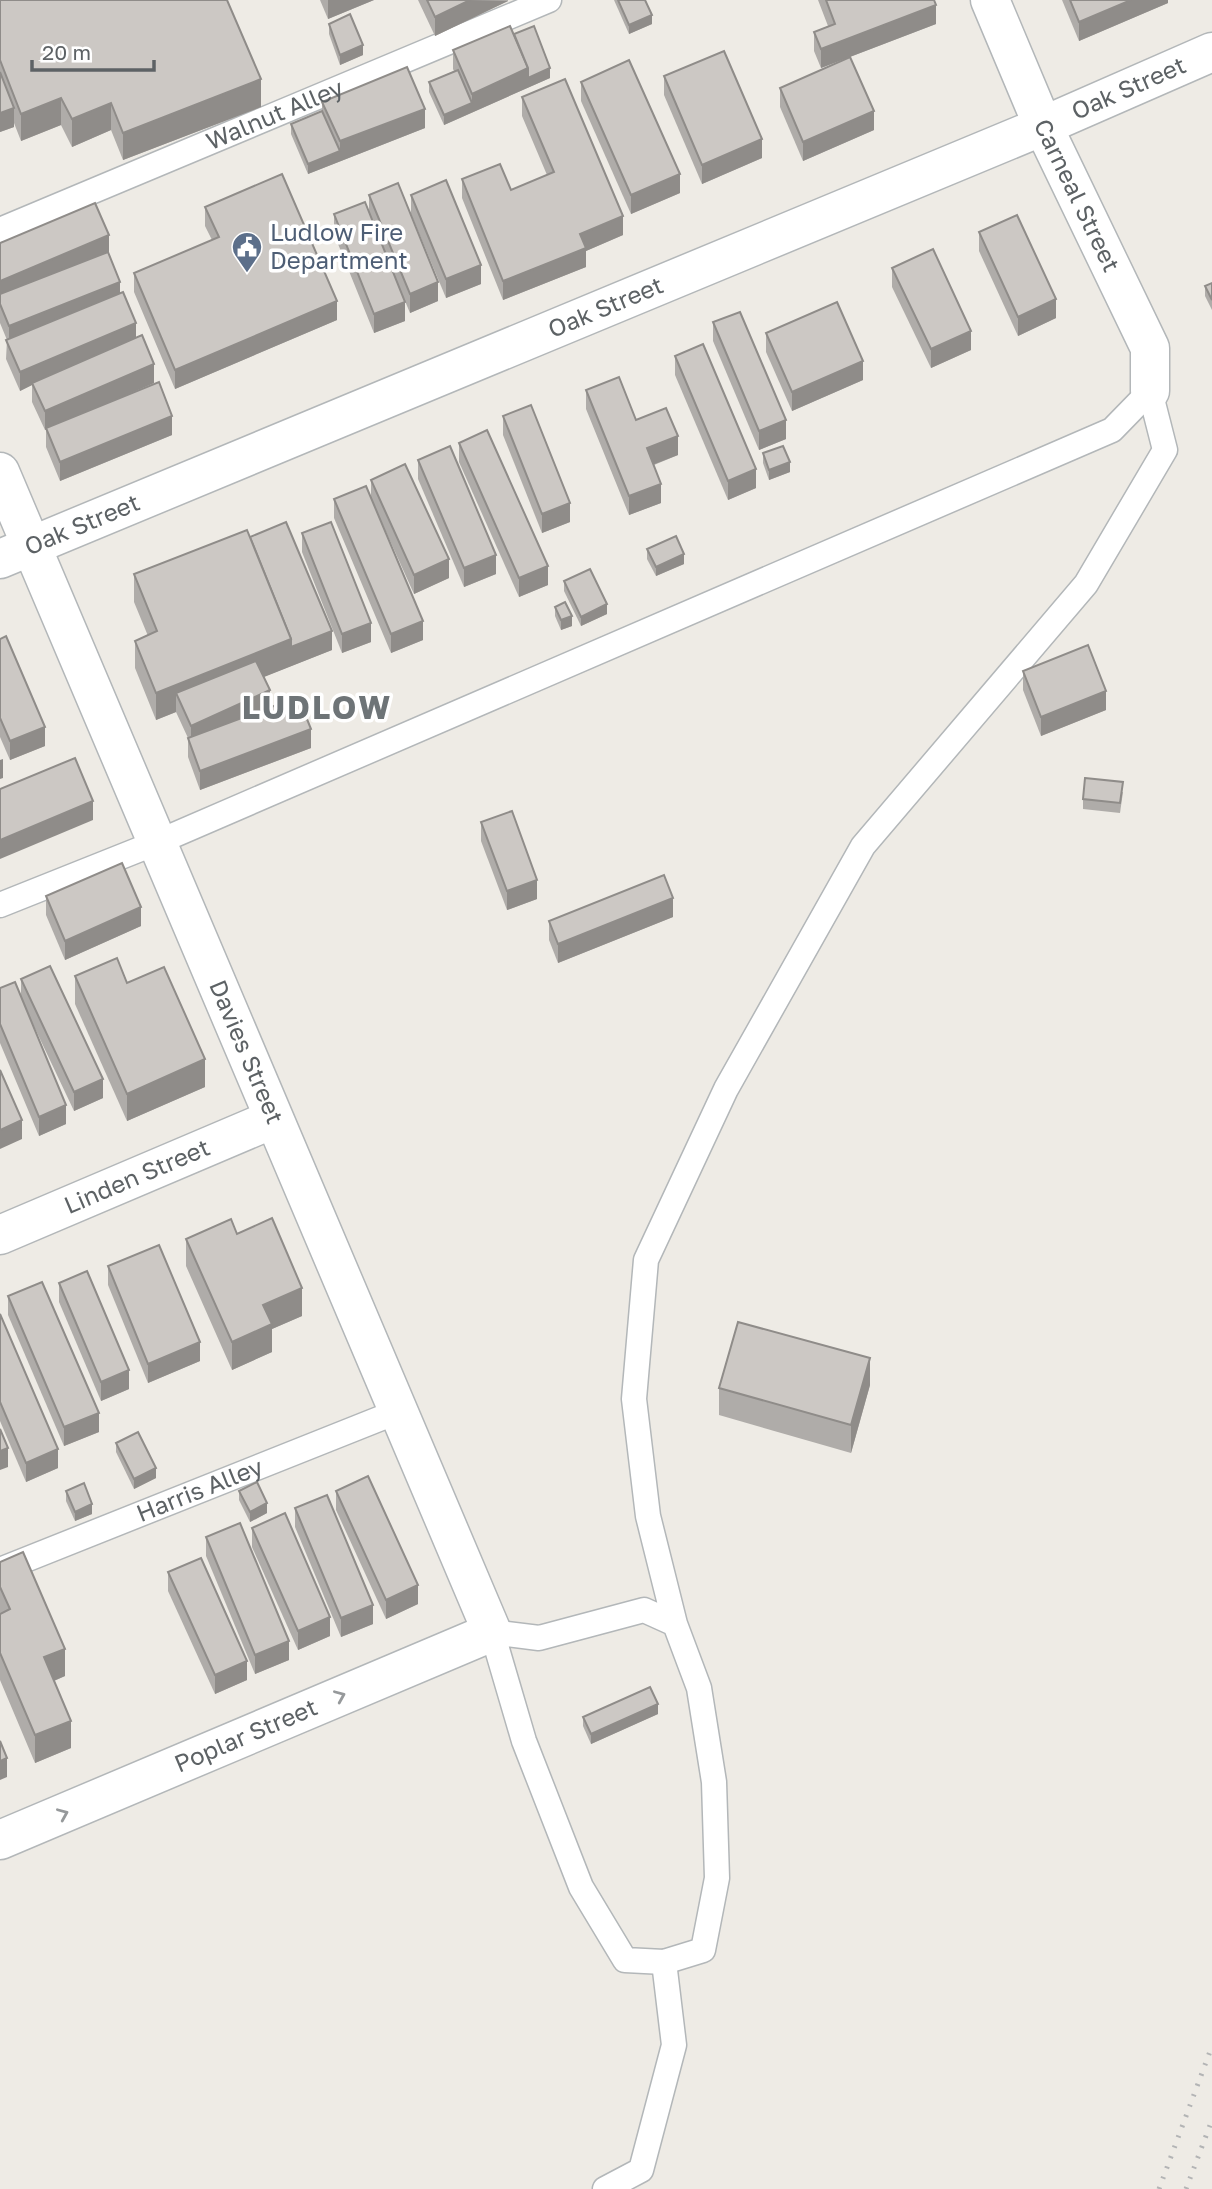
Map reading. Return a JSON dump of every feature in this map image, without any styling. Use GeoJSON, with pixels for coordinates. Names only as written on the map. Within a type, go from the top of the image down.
{"type":"FeatureCollection","features":[{"type":"Feature","properties":{"kind":"street","name":"Carneal Street"},"geometry":{"type":"LineString","coordinates":[[990,0],[1043,126],[1150,348],[1150,391]]}},
{"type":"Feature","properties":{"kind":"street","name":"Oak Street"},"geometry":{"type":"LineString","coordinates":[[16,552],[1043,126],[1212,52]]}},
{"type":"Feature","properties":{"kind":"street","name":"Davies Street"},"geometry":{"type":"LineString","coordinates":[[0,472],[16,552],[158,842],[492,1632]]}},
{"type":"Feature","properties":{"kind":"street","name":"Linden Street"},"geometry":{"type":"LineString","coordinates":[[0,1235],[274,1119]]}},
{"type":"Feature","properties":{"kind":"street","name":"Poplar Street"},"geometry":{"type":"LineString","coordinates":[[0,1840],[492,1632]]}},
{"type":"Feature","properties":{"kind":"lane","name":"Walnut Alley"},"geometry":{"type":"LineString","coordinates":[[0,230],[549,0]]}},
{"type":"Feature","properties":{"kind":"lane"},"geometry":{"type":"LineString","coordinates":[[0,905],[158,842],[1112,430],[1150,391]]}},
{"type":"Feature","properties":{"kind":"lane"},"geometry":{"type":"LineString","coordinates":[[675,1625],[644,1610],[539,1638],[492,1632],[524,1741],[581,1887],[625,1959],[664,1962],[703,1950],[717,1878],[714,1782],[699,1688],[675,1625],[648,1516],[634,1399],[646,1260],[726,1089],[863,846],[1086,584],[1165,450],[1150,391]]}},
{"type":"Feature","properties":{"kind":"lane","name":"Harris Alley"},"geometry":{"type":"LineString","coordinates":[[0,1570],[399,1411]]}},
{"type":"Feature","properties":{"kind":"lane"},"geometry":{"type":"LineString","coordinates":[[605,2189],[641,2169],[674,2045],[664,1962]]}},
{"type":"Feature","properties":{"kind":"building"},"geometry":{"type":"Polygon","coordinates":[[[0,0],[227,0],[261,79],[123,133],[111,103],[72,119],[61,98],[21,114],[0,60],[0,0]]]}},
{"type":"Feature","properties":{"kind":"building"},"geometry":{"type":"Polygon","coordinates":[[[427,0],[470,0],[435,17],[427,0]]]}},
{"type":"Feature","properties":{"kind":"building"},"geometry":{"type":"Polygon","coordinates":[[[618,0],[645,0],[652,15],[629,25],[618,0]]]}},
{"type":"Feature","properties":{"kind":"building"},"geometry":{"type":"Polygon","coordinates":[[[826,0],[934,0],[936,5],[821,49],[814,32],[835,24],[826,0]]]}},
{"type":"Feature","properties":{"kind":"building"},"geometry":{"type":"Polygon","coordinates":[[[1070,0],[1131,0],[1079,22],[1070,0]]]}},
{"type":"Feature","properties":{"kind":"building"},"geometry":{"type":"Polygon","coordinates":[[[350,14],[363,45],[340,55],[329,24],[350,14]]]}},
{"type":"Feature","properties":{"kind":"building"},"geometry":{"type":"Polygon","coordinates":[[[510,26],[528,68],[472,94],[453,50],[510,26]]]}},
{"type":"Feature","properties":{"kind":"building"},"geometry":{"type":"Polygon","coordinates":[[[534,26],[550,68],[528,78],[528,68],[514,34],[534,26]]]}},
{"type":"Feature","properties":{"kind":"building"},"geometry":{"type":"Polygon","coordinates":[[[724,51],[762,139],[702,165],[664,76],[724,51]]]}},
{"type":"Feature","properties":{"kind":"building"},"geometry":{"type":"Polygon","coordinates":[[[850,57],[874,111],[803,142],[780,88],[850,57]]]}},
{"type":"Feature","properties":{"kind":"building"},"geometry":{"type":"Polygon","coordinates":[[[629,60],[680,174],[631,195],[581,82],[629,60]]]}},
{"type":"Feature","properties":{"kind":"building"},"geometry":{"type":"Polygon","coordinates":[[[407,67],[425,109],[340,141],[322,102],[407,67]]]}},
{"type":"Feature","properties":{"kind":"building"},"geometry":{"type":"Polygon","coordinates":[[[458,70],[472,103],[444,115],[429,82],[458,70]]]}},
{"type":"Feature","properties":{"kind":"building"},"geometry":{"type":"Polygon","coordinates":[[[0,72],[14,108],[0,113],[0,72]]]}},
{"type":"Feature","properties":{"kind":"building"},"geometry":{"type":"Polygon","coordinates":[[[565,79],[623,216],[580,234],[586,248],[503,281],[462,179],[500,164],[511,190],[554,172],[522,97],[565,79]]]}},
{"type":"Feature","properties":{"kind":"building"},"geometry":{"type":"Polygon","coordinates":[[[322,111],[340,151],[308,164],[291,124],[322,111]]]}},
{"type":"Feature","properties":{"kind":"building","name":"Ludlow Fire Department"},"geometry":{"type":"Polygon","coordinates":[[[282,174],[337,301],[175,370],[134,273],[219,237],[205,207],[282,174]]]}},
{"type":"Feature","properties":{"kind":"building"},"geometry":{"type":"Polygon","coordinates":[[[446,180],[481,265],[446,279],[411,195],[446,180]]]}},
{"type":"Feature","properties":{"kind":"building"},"geometry":{"type":"Polygon","coordinates":[[[398,183],[438,282],[410,294],[369,195],[398,183]]]}},
{"type":"Feature","properties":{"kind":"building"},"geometry":{"type":"Polygon","coordinates":[[[365,202],[405,302],[374,314],[334,214],[365,202]]]}},
{"type":"Feature","properties":{"kind":"building"},"geometry":{"type":"Polygon","coordinates":[[[95,203],[109,235],[0,281],[0,243],[95,203]]]}},
{"type":"Feature","properties":{"kind":"building"},"geometry":{"type":"Polygon","coordinates":[[[1017,215],[1056,299],[1018,317],[979,232],[1017,215]]]}},
{"type":"Feature","properties":{"kind":"building"},"geometry":{"type":"Polygon","coordinates":[[[933,249],[971,331],[931,349],[892,268],[933,249]]]}},
{"type":"Feature","properties":{"kind":"building"},"geometry":{"type":"Polygon","coordinates":[[[108,252],[120,282],[9,326],[0,304],[0,294],[108,252]]]}},
{"type":"Feature","properties":{"kind":"building"},"geometry":{"type":"Polygon","coordinates":[[[1212,283],[1212,300],[1205,286],[1212,283]]]}},
{"type":"Feature","properties":{"kind":"building"},"geometry":{"type":"Polygon","coordinates":[[[123,292],[136,323],[20,372],[6,340],[123,292]]]}},
{"type":"Feature","properties":{"kind":"building"},"geometry":{"type":"Polygon","coordinates":[[[837,302],[863,361],[792,392],[766,333],[837,302]]]}},
{"type":"Feature","properties":{"kind":"building"},"geometry":{"type":"Polygon","coordinates":[[[740,312],[786,420],[759,431],[713,322],[740,312]]]}},
{"type":"Feature","properties":{"kind":"building"},"geometry":{"type":"Polygon","coordinates":[[[142,335],[154,364],[45,411],[32,383],[142,335]]]}},
{"type":"Feature","properties":{"kind":"building"},"geometry":{"type":"Polygon","coordinates":[[[703,344],[756,469],[728,481],[675,356],[703,344]]]}},
{"type":"Feature","properties":{"kind":"building"},"geometry":{"type":"Polygon","coordinates":[[[619,377],[636,420],[666,408],[678,436],[647,448],[661,484],[629,496],[586,390],[619,377]]]}},
{"type":"Feature","properties":{"kind":"building"},"geometry":{"type":"Polygon","coordinates":[[[159,382],[172,416],[60,462],[46,428],[159,382]]]}},
{"type":"Feature","properties":{"kind":"building"},"geometry":{"type":"Polygon","coordinates":[[[531,405],[570,503],[542,514],[503,416],[531,405]]]}},
{"type":"Feature","properties":{"kind":"building"},"geometry":{"type":"Polygon","coordinates":[[[487,430],[548,566],[519,578],[459,443],[487,430]]]}},
{"type":"Feature","properties":{"kind":"building"},"geometry":{"type":"Polygon","coordinates":[[[450,446],[496,555],[464,568],[418,460],[450,446]]]}},
{"type":"Feature","properties":{"kind":"building"},"geometry":{"type":"Polygon","coordinates":[[[783,446],[790,462],[769,470],[763,453],[783,446]]]}},
{"type":"Feature","properties":{"kind":"building"},"geometry":{"type":"Polygon","coordinates":[[[405,464],[449,559],[414,575],[371,480],[405,464]]]}},
{"type":"Feature","properties":{"kind":"building"},"geometry":{"type":"Polygon","coordinates":[[[366,486],[423,621],[391,634],[334,499],[366,486]]]}},
{"type":"Feature","properties":{"kind":"building"},"geometry":{"type":"Polygon","coordinates":[[[286,522],[332,631],[291,647],[291,639],[250,537],[286,522]]]}},
{"type":"Feature","properties":{"kind":"building"},"geometry":{"type":"Polygon","coordinates":[[[331,522],[371,623],[342,634],[302,533],[331,522]]]}},
{"type":"Feature","properties":{"kind":"building"},"geometry":{"type":"Polygon","coordinates":[[[247,530],[291,639],[156,693],[135,641],[157,631],[134,574],[247,530]]]}},
{"type":"Feature","properties":{"kind":"building"},"geometry":{"type":"Polygon","coordinates":[[[676,536],[684,554],[656,567],[647,549],[676,536]]]}},
{"type":"Feature","properties":{"kind":"building"},"geometry":{"type":"Polygon","coordinates":[[[590,569],[607,604],[581,617],[564,581],[590,569]]]}},
{"type":"Feature","properties":{"kind":"building"},"geometry":{"type":"Polygon","coordinates":[[[565,602],[572,616],[561,620],[555,607],[565,602]]]}},
{"type":"Feature","properties":{"kind":"building"},"geometry":{"type":"Polygon","coordinates":[[[6,636],[45,727],[10,741],[0,718],[0,639],[6,636]]]}},
{"type":"Feature","properties":{"kind":"building"},"geometry":{"type":"Polygon","coordinates":[[[1088,645],[1106,691],[1041,717],[1023,671],[1088,645]]]}},
{"type":"Feature","properties":{"kind":"building"},"geometry":{"type":"Polygon","coordinates":[[[256,661],[270,690],[191,726],[176,693],[256,661]]]}},
{"type":"Feature","properties":{"kind":"building"},"geometry":{"type":"Polygon","coordinates":[[[298,697],[311,729],[200,771],[188,738],[298,697]]]}},
{"type":"Feature","properties":{"kind":"building"},"geometry":{"type":"Polygon","coordinates":[[[75,758],[93,801],[0,840],[0,789],[75,758]]]}},
{"type":"Feature","properties":{"kind":"building"},"geometry":{"type":"Polygon","coordinates":[[[1085,778],[1123,782],[1120,803],[1083,799],[1085,778]]]}},
{"type":"Feature","properties":{"kind":"building"},"geometry":{"type":"Polygon","coordinates":[[[512,811],[537,880],[507,891],[481,822],[512,811]]]}},
{"type":"Feature","properties":{"kind":"building"},"geometry":{"type":"Polygon","coordinates":[[[122,863],[141,907],[65,941],[46,896],[122,863]]]}},
{"type":"Feature","properties":{"kind":"building"},"geometry":{"type":"Polygon","coordinates":[[[664,875],[673,898],[558,944],[549,921],[664,875]]]}},
{"type":"Feature","properties":{"kind":"building"},"geometry":{"type":"Polygon","coordinates":[[[117,958],[127,983],[164,967],[205,1059],[127,1094],[75,976],[117,958]]]}},
{"type":"Feature","properties":{"kind":"building"},"geometry":{"type":"Polygon","coordinates":[[[50,966],[103,1079],[74,1092],[21,979],[50,966]]]}},
{"type":"Feature","properties":{"kind":"building"},"geometry":{"type":"Polygon","coordinates":[[[15,982],[66,1105],[39,1117],[0,1024],[0,988],[15,982]]]}},
{"type":"Feature","properties":{"kind":"building"},"geometry":{"type":"Polygon","coordinates":[[[0,1070],[22,1120],[0,1130],[0,1070]]]}},
{"type":"Feature","properties":{"kind":"building"},"geometry":{"type":"Polygon","coordinates":[[[272,1218],[302,1288],[263,1305],[272,1324],[232,1342],[186,1239],[231,1219],[237,1234],[272,1218]]]}},
{"type":"Feature","properties":{"kind":"building"},"geometry":{"type":"Polygon","coordinates":[[[159,1245],[200,1342],[148,1364],[108,1266],[159,1245]]]}},
{"type":"Feature","properties":{"kind":"building"},"geometry":{"type":"Polygon","coordinates":[[[87,1271],[129,1370],[101,1382],[59,1283],[87,1271]]]}},
{"type":"Feature","properties":{"kind":"building"},"geometry":{"type":"Polygon","coordinates":[[[42,1282],[99,1413],[64,1427],[8,1296],[42,1282]]]}},
{"type":"Feature","properties":{"kind":"building"},"geometry":{"type":"Polygon","coordinates":[[[0,1314],[58,1449],[26,1463],[0,1402],[0,1314]]]}},
{"type":"Feature","properties":{"kind":"building"},"geometry":{"type":"Polygon","coordinates":[[[738,1322],[870,1358],[851,1425],[719,1388],[738,1322]]]}},
{"type":"Feature","properties":{"kind":"building"},"geometry":{"type":"Polygon","coordinates":[[[0,1429],[8,1448],[0,1451],[0,1429]]]}},
{"type":"Feature","properties":{"kind":"building"},"geometry":{"type":"Polygon","coordinates":[[[138,1432],[156,1468],[134,1479],[116,1443],[138,1432]]]}},
{"type":"Feature","properties":{"kind":"building"},"geometry":{"type":"Polygon","coordinates":[[[368,1476],[418,1585],[386,1600],[336,1491],[368,1476]]]}},
{"type":"Feature","properties":{"kind":"building"},"geometry":{"type":"Polygon","coordinates":[[[257,1482],[267,1503],[250,1512],[239,1491],[257,1482]]]}},
{"type":"Feature","properties":{"kind":"building"},"geometry":{"type":"Polygon","coordinates":[[[84,1483],[92,1504],[75,1512],[66,1491],[84,1483]]]}},
{"type":"Feature","properties":{"kind":"building"},"geometry":{"type":"Polygon","coordinates":[[[327,1495],[373,1605],[341,1618],[295,1508],[327,1495]]]}},
{"type":"Feature","properties":{"kind":"building"},"geometry":{"type":"Polygon","coordinates":[[[285,1513],[330,1617],[298,1631],[252,1528],[285,1513]]]}},
{"type":"Feature","properties":{"kind":"building"},"geometry":{"type":"Polygon","coordinates":[[[240,1523],[289,1641],[255,1655],[206,1537],[240,1523]]]}},
{"type":"Feature","properties":{"kind":"building"},"geometry":{"type":"Polygon","coordinates":[[[23,1552],[65,1649],[44,1657],[71,1721],[35,1735],[0,1653],[0,1614],[10,1609],[0,1587],[0,1562],[23,1552]]]}},
{"type":"Feature","properties":{"kind":"building"},"geometry":{"type":"Polygon","coordinates":[[[201,1558],[247,1661],[215,1675],[168,1572],[201,1558]]]}},
{"type":"Feature","properties":{"kind":"building"},"geometry":{"type":"Polygon","coordinates":[[[650,1687],[658,1704],[591,1734],[583,1717],[650,1687]]]}},
{"type":"Feature","properties":{"kind":"building"},"geometry":{"type":"Polygon","coordinates":[[[0,1741],[7,1758],[0,1761],[0,1741]]]}},
{"type":"Feature","properties":{"kind":"railway"},"geometry":{"type":"LineString","coordinates":[[1159,2189],[1212,2046]]}},
{"type":"Feature","properties":{"kind":"railway"},"geometry":{"type":"LineString","coordinates":[[1186,2189],[1212,2120]]}},
{"type":"Feature","properties":{"kind":"place","name":"Ludlow Fire Department"},"geometry":{"type":"Point","coordinates":[247,274]}},
{"type":"Feature","properties":{"kind":"district","name":"LUDLOW"},"geometry":{"type":"Point","coordinates":[317,708]}}]}
